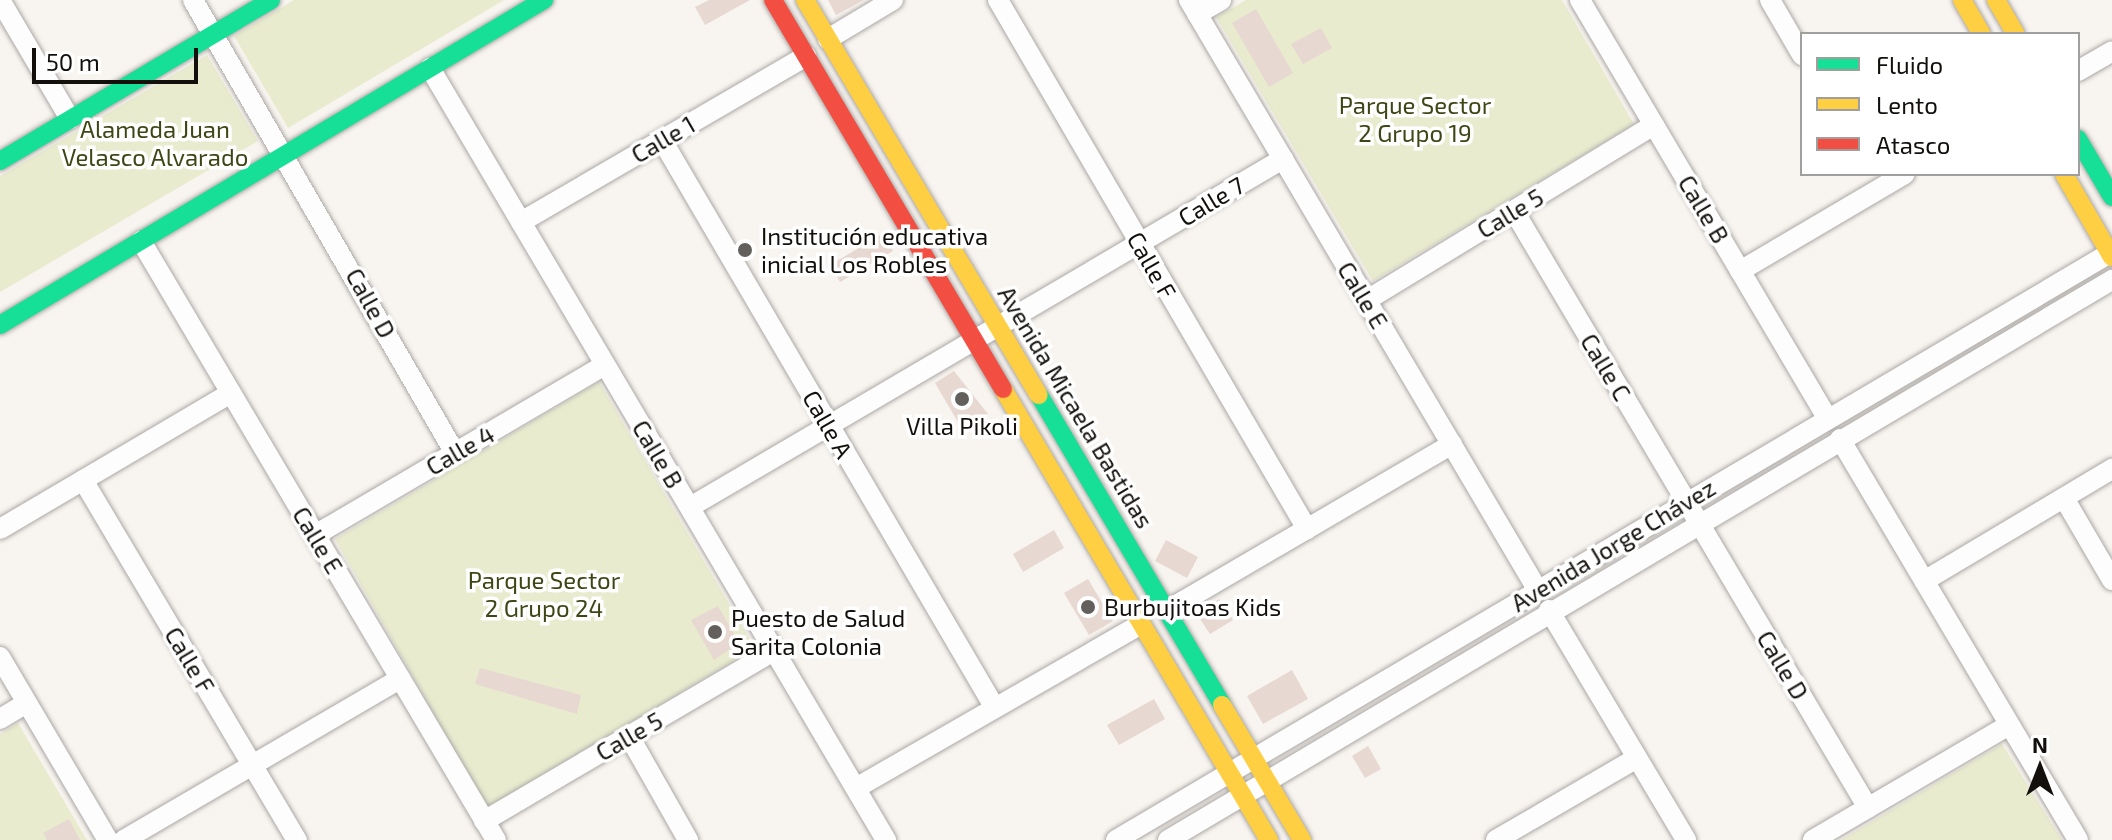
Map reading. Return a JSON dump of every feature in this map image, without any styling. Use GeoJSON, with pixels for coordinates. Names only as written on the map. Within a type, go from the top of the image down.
{"type":"FeatureCollection","features":[{"type":"Feature","properties":{"kind":"street"},"geometry":{"type":"LineString","coordinates":[[0,0],[70,119]]}},
{"type":"Feature","properties":{"kind":"street"},"geometry":{"type":"LineString","coordinates":[[193,0],[286,154]]}},
{"type":"Feature","properties":{"kind":"street"},"geometry":{"type":"LineString","coordinates":[[0,161],[271,0]]}},
{"type":"Feature","properties":{"kind":"street"},"geometry":{"type":"LineString","coordinates":[[0,325],[544,0]]}},
{"type":"Feature","properties":{"kind":"street"},"geometry":{"type":"LineString","coordinates":[[773,0],[1139,625],[1269,840]]}},
{"type":"Feature","properties":{"kind":"street","name":"Avenida Micaela Bastidas"},"geometry":{"type":"LineString","coordinates":[[805,0],[1302,840]]}},
{"type":"Feature","properties":{"kind":"street"},"geometry":{"type":"LineString","coordinates":[[828,39],[893,0]]}},
{"type":"Feature","properties":{"kind":"street","name":"Calle F"},"geometry":{"type":"LineString","coordinates":[[998,0],[1307,529]]}},
{"type":"Feature","properties":{"kind":"street"},"geometry":{"type":"LineString","coordinates":[[1193,7],[1221,0]]}},
{"type":"Feature","properties":{"kind":"street","name":"Calle B"},"geometry":{"type":"LineString","coordinates":[[1580,0],[1827,417]]}},
{"type":"Feature","properties":{"kind":"street"},"geometry":{"type":"LineString","coordinates":[[1770,0],[1800,52]]}},
{"type":"Feature","properties":{"kind":"street"},"geometry":{"type":"LineString","coordinates":[[1962,0],[1981,32]]}},
{"type":"Feature","properties":{"kind":"street"},"geometry":{"type":"LineString","coordinates":[[1996,0],[2015,32]]}},
{"type":"Feature","properties":{"kind":"street","name":"Calle E"},"geometry":{"type":"LineString","coordinates":[[1193,7],[1537,589]]}},
{"type":"Feature","properties":{"kind":"street"},"geometry":{"type":"LineString","coordinates":[[2080,70],[2112,51]]}},
{"type":"Feature","properties":{"kind":"street","name":"Calle 1"},"geometry":{"type":"LineString","coordinates":[[521,222],[806,56]]}},
{"type":"Feature","properties":{"kind":"street","name":"Calle B"},"geometry":{"type":"LineString","coordinates":[[430,68],[886,840]]}},
{"type":"Feature","properties":{"kind":"street","name":"Calle 5"},"geometry":{"type":"LineString","coordinates":[[1367,300],[1654,125]]}},
{"type":"Feature","properties":{"kind":"street","name":"Calle A"},"geometry":{"type":"LineString","coordinates":[[662,140],[995,708]]}},
{"type":"Feature","properties":{"kind":"street"},"geometry":{"type":"LineString","coordinates":[[2080,142],[2112,197]]}},
{"type":"Feature","properties":{"kind":"street","name":"Calle D"},"geometry":{"type":"LineString","coordinates":[[286,154],[455,453]]}},
{"type":"Feature","properties":{"kind":"street","name":"Calle 7"},"geometry":{"type":"LineString","coordinates":[[690,507],[1283,159]]}},
{"type":"Feature","properties":{"kind":"street"},"geometry":{"type":"LineString","coordinates":[[1740,271],[1875,181],[1896,176]]}},
{"type":"Feature","properties":{"kind":"street"},"geometry":{"type":"LineString","coordinates":[[2065,176],[2111,254]]}},
{"type":"Feature","properties":{"kind":"street","name":"Calle C"},"geometry":{"type":"LineString","coordinates":[[1514,211],[1699,522]]}},
{"type":"Feature","properties":{"kind":"street","name":"Calle E"},"geometry":{"type":"LineString","coordinates":[[141,241],[496,840]]}},
{"type":"Feature","properties":{"kind":"street","name":"Avenida Jorge Chávez"},"geometry":{"type":"LineString","coordinates":[[1116,840],[1827,417],[2111,254]]}},
{"type":"Feature","properties":{"kind":"street","name":"Avenida Jorge Chávez"},"geometry":{"type":"LineString","coordinates":[[1168,840],[1549,610],[2112,280]]}},
{"type":"Feature","properties":{"kind":"street","name":"Calle 4"},"geometry":{"type":"LineString","coordinates":[[315,535],[605,365]]}},
{"type":"Feature","properties":{"kind":"street"},"geometry":{"type":"LineString","coordinates":[[0,529],[231,393]]}},
{"type":"Feature","properties":{"kind":"street"},"geometry":{"type":"LineString","coordinates":[[1840,439],[2078,840]]}},
{"type":"Feature","properties":{"kind":"street"},"geometry":{"type":"LineString","coordinates":[[1168,610],[1452,444]]}},
{"type":"Feature","properties":{"kind":"street"},"geometry":{"type":"LineString","coordinates":[[1924,581],[2112,469]]}},
{"type":"Feature","properties":{"kind":"street","name":"Calle F"},"geometry":{"type":"LineString","coordinates":[[83,480],[297,840]]}},
{"type":"Feature","properties":{"kind":"street"},"geometry":{"type":"LineString","coordinates":[[2064,498],[2112,580]]}},
{"type":"Feature","properties":{"kind":"street","name":"Calle D"},"geometry":{"type":"LineString","coordinates":[[1699,522],[1868,808]]}},
{"type":"Feature","properties":{"kind":"street"},"geometry":{"type":"LineString","coordinates":[[1549,610],[1686,840]]}},
{"type":"Feature","properties":{"kind":"street"},"geometry":{"type":"LineString","coordinates":[[856,788],[1139,625]]}},
{"type":"Feature","properties":{"kind":"street","name":"Calle 5"},"geometry":{"type":"LineString","coordinates":[[484,821],[774,651]]}},
{"type":"Feature","properties":{"kind":"street"},"geometry":{"type":"LineString","coordinates":[[0,657],[108,840]]}},
{"type":"Feature","properties":{"kind":"street"},"geometry":{"type":"LineString","coordinates":[[124,840],[400,679]]}},
{"type":"Feature","properties":{"kind":"street"},"geometry":{"type":"LineString","coordinates":[[0,719],[27,703]]}},
{"type":"Feature","properties":{"kind":"street"},"geometry":{"type":"LineString","coordinates":[[1813,840],[2009,725]]}},
{"type":"Feature","properties":{"kind":"street"},"geometry":{"type":"LineString","coordinates":[[629,736],[688,840]]}},
{"type":"Feature","properties":{"kind":"street"},"geometry":{"type":"LineString","coordinates":[[1496,840],[1637,758]]}},
{"type":"Feature","properties":{"kind":"green space","name":"Alameda Juan Velasco Alvarado"},"geometry":{"type":"Polygon","coordinates":[[[294,0],[504,0],[288,128],[234,36],[294,0]]]}},
{"type":"Feature","properties":{"kind":"green space","name":"Parque Sector 2 Grupo 19"},"geometry":{"type":"Polygon","coordinates":[[[1246,0],[1562,0],[1634,124],[1373,281],[1216,17],[1246,0]]]}},
{"type":"Feature","properties":{"kind":"green space","name":"Alameda Juan Velasco Alvarado"},"geometry":{"type":"Polygon","coordinates":[[[207,55],[258,141],[0,292],[0,176],[207,55]]]}},
{"type":"Feature","properties":{"kind":"green space","name":"Parque Sector 2 Grupo 24"},"geometry":{"type":"Polygon","coordinates":[[[599,382],[755,648],[487,807],[335,539],[599,382]]]}},
{"type":"Feature","properties":{"kind":"green space"},"geometry":{"type":"Polygon","coordinates":[[[18,723],[87,840],[0,840],[0,734],[18,723]]]}},
{"type":"Feature","properties":{"kind":"green space"},"geometry":{"type":"Polygon","coordinates":[[[2002,744],[2062,840],[1841,840],[2002,744]]]}},
{"type":"Feature","properties":{"kind":"building"},"geometry":{"type":"Polygon","coordinates":[[[709,0],[750,0],[705,25],[695,7],[709,0]]]}},
{"type":"Feature","properties":{"kind":"building"},"geometry":{"type":"Polygon","coordinates":[[[828,0],[864,0],[836,15],[828,0]]]}},
{"type":"Feature","properties":{"kind":"building"},"geometry":{"type":"Polygon","coordinates":[[[1256,9],[1293,73],[1269,87],[1232,23],[1256,9]]]}},
{"type":"Feature","properties":{"kind":"building"},"geometry":{"type":"Polygon","coordinates":[[[1321,28],[1332,48],[1303,64],[1291,44],[1321,28]]]}},
{"type":"Feature","properties":{"kind":"building"},"geometry":{"type":"Polygon","coordinates":[[[882,234],[893,251],[840,282],[830,265],[882,234]]]}},
{"type":"Feature","properties":{"kind":"building","name":"Villa Pikoli"},"geometry":{"type":"Polygon","coordinates":[[[954,371],[988,414],[962,429],[935,383],[954,371]]]}},
{"type":"Feature","properties":{"kind":"building"},"geometry":{"type":"Polygon","coordinates":[[[1054,530],[1064,548],[1023,572],[1013,554],[1054,530]]]}},
{"type":"Feature","properties":{"kind":"building"},"geometry":{"type":"Polygon","coordinates":[[[1166,540],[1198,557],[1187,578],[1155,561],[1166,540]]]}},
{"type":"Feature","properties":{"kind":"building","name":"Burbujitoas Kids"},"geometry":{"type":"Polygon","coordinates":[[[1088,579],[1113,621],[1089,635],[1064,593],[1088,579]]]}},
{"type":"Feature","properties":{"kind":"building"},"geometry":{"type":"Polygon","coordinates":[[[1219,599],[1233,620],[1210,634],[1196,613],[1219,599]]]}},
{"type":"Feature","properties":{"kind":"building","name":"Puesto de Salud Sarita Colonia"},"geometry":{"type":"Polygon","coordinates":[[[718,606],[739,643],[714,660],[691,620],[718,606]]]}},
{"type":"Feature","properties":{"kind":"building"},"geometry":{"type":"Polygon","coordinates":[[[480,668],[581,695],[577,714],[475,684],[480,668]]]}},
{"type":"Feature","properties":{"kind":"building"},"geometry":{"type":"Polygon","coordinates":[[[1292,670],[1308,699],[1263,724],[1247,696],[1292,670]]]}},
{"type":"Feature","properties":{"kind":"building"},"geometry":{"type":"Polygon","coordinates":[[[1154,699],[1165,719],[1119,745],[1107,725],[1154,699]]]}},
{"type":"Feature","properties":{"kind":"building"},"geometry":{"type":"Polygon","coordinates":[[[1368,746],[1381,769],[1365,778],[1352,756],[1368,746]]]}},
{"type":"Feature","properties":{"kind":"building"},"geometry":{"type":"Polygon","coordinates":[[[69,819],[80,840],[47,840],[43,833],[69,819]]]}},
{"type":"Feature","properties":{"kind":"traffic: fast"},"geometry":{"type":"LineString","coordinates":[[0,161],[271,0]]}},
{"type":"Feature","properties":{"kind":"traffic: fast"},"geometry":{"type":"LineString","coordinates":[[0,325],[544,0]]}},
{"type":"Feature","properties":{"kind":"traffic: fast"},"geometry":{"type":"LineString","coordinates":[[2080,142],[2112,197]]}},
{"type":"Feature","properties":{"kind":"traffic: fast"},"geometry":{"type":"LineString","coordinates":[[1039,395],[1222,705]]}},
{"type":"Feature","properties":{"kind":"traffic: slow"},"geometry":{"type":"LineString","coordinates":[[805,0],[1039,395]]}},
{"type":"Feature","properties":{"kind":"traffic: slow"},"geometry":{"type":"LineString","coordinates":[[1962,0],[1981,32]]}},
{"type":"Feature","properties":{"kind":"traffic: slow"},"geometry":{"type":"LineString","coordinates":[[1996,0],[2015,32]]}},
{"type":"Feature","properties":{"kind":"traffic: slow"},"geometry":{"type":"LineString","coordinates":[[2065,176],[2112,257]]}},
{"type":"Feature","properties":{"kind":"traffic: slow"},"geometry":{"type":"LineString","coordinates":[[1003,389],[1269,840]]}},
{"type":"Feature","properties":{"kind":"traffic: slow"},"geometry":{"type":"LineString","coordinates":[[1222,705],[1302,840]]}},
{"type":"Feature","properties":{"kind":"traffic: jam"},"geometry":{"type":"LineString","coordinates":[[773,0],[1003,389]]}},
{"type":"Feature","properties":{"kind":"place","name":"Institución educativa inicial Los Robles"},"geometry":{"type":"Point","coordinates":[745,250]}},
{"type":"Feature","properties":{"kind":"place","name":"Villa Pikoli"},"geometry":{"type":"Point","coordinates":[962,399]}},
{"type":"Feature","properties":{"kind":"place","name":"Burbujitoas Kids"},"geometry":{"type":"Point","coordinates":[1088,607]}},
{"type":"Feature","properties":{"kind":"place","name":"Puesto de Salud Sarita Colonia"},"geometry":{"type":"Point","coordinates":[715,632]}}]}
